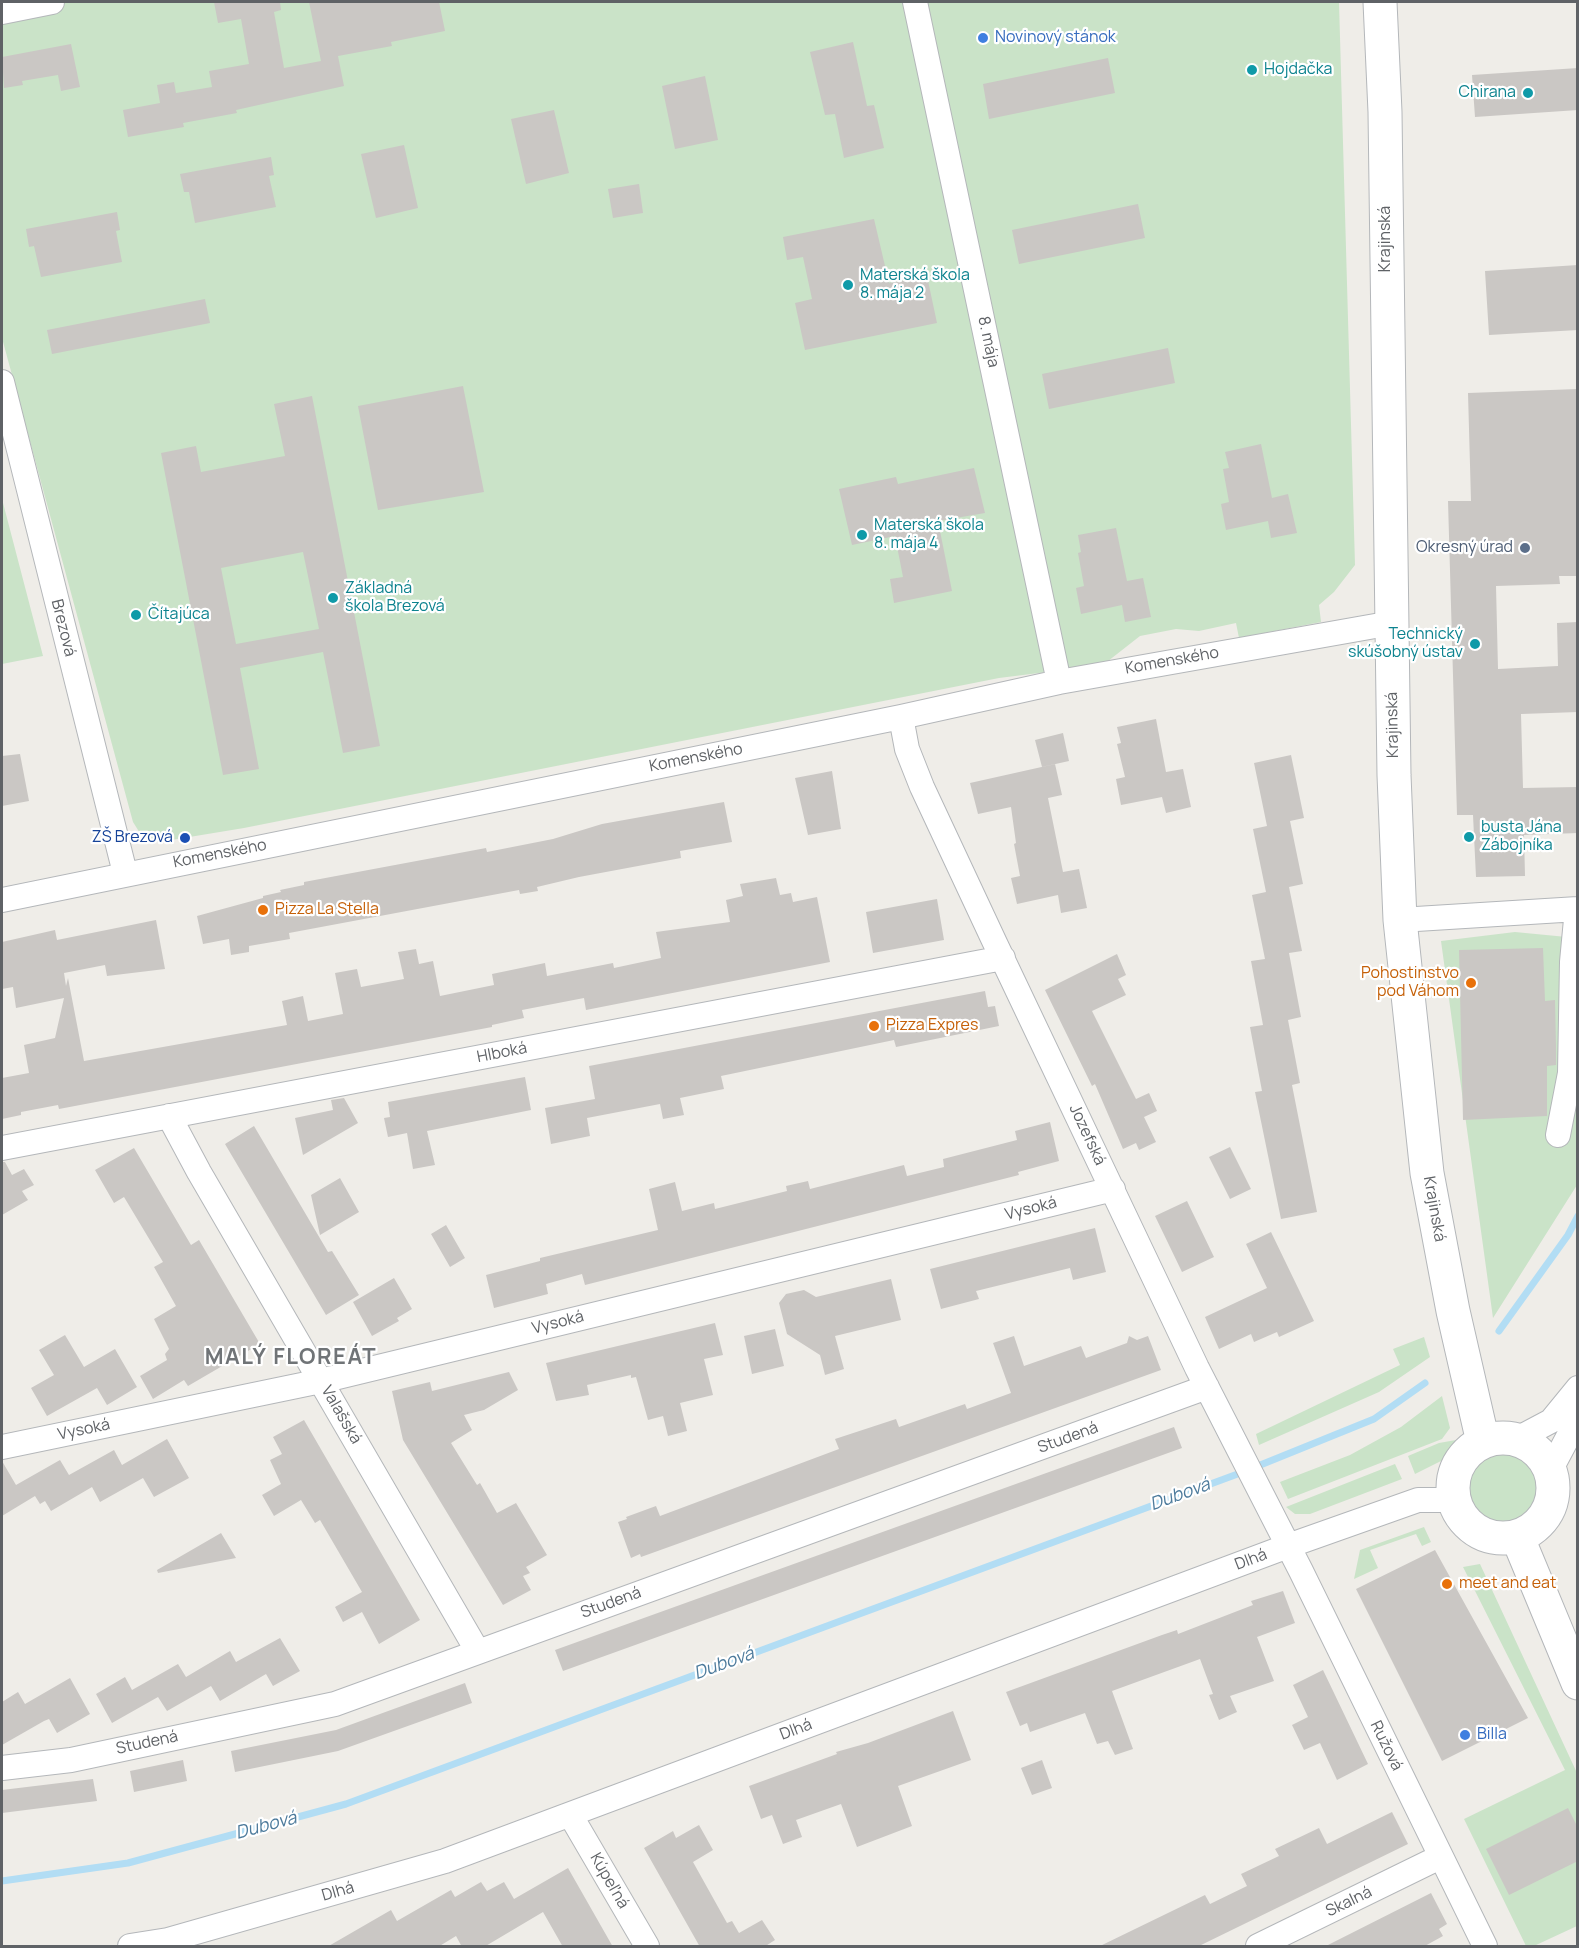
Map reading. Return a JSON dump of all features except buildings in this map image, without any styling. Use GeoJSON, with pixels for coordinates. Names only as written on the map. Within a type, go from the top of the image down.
{"type":"FeatureCollection","features":[{"type":"Feature","properties":{"kind":"main road","name":"Krajinská"},"geometry":{"type":"LineString","coordinates":[[1380,2],[1385,112],[1392,623],[1400,920],[1427,1173],[1453,1311],[1483,1442]]}},
{"type":"Feature","properties":{"kind":"main road"},"geometry":{"type":"LineString","coordinates":[[1494,1438],[1517,1439],[1538,1451],[1550,1471],[1552,1498],[1545,1515],[1533,1528],[1517,1536],[1497,1537],[1478,1531],[1464,1518],[1455,1500],[1454,1483],[1458,1466],[1468,1451],[1494,1438]]}},
{"type":"Feature","properties":{"kind":"main road"},"geometry":{"type":"LineString","coordinates":[[1517,1536],[1578,1683]]}},
{"type":"Feature","properties":{"kind":"street"},"geometry":{"type":"LineString","coordinates":[[2,12],[52,2]]}},
{"type":"Feature","properties":{"kind":"street","name":"8. mája"},"geometry":{"type":"LineString","coordinates":[[915,2],[1059,682]]}},
{"type":"Feature","properties":{"kind":"street","name":"Brezová"},"geometry":{"type":"LineString","coordinates":[[2,382],[125,873]]}},
{"type":"Feature","properties":{"kind":"street","name":"Komenského"},"geometry":{"type":"LineString","coordinates":[[2,900],[125,873],[901,717],[1059,682],[1392,623]]}},
{"type":"Feature","properties":{"kind":"street","name":"Jozefská"},"geometry":{"type":"LineString","coordinates":[[901,717],[907,749],[922,787],[1207,1387],[1288,1546]]}},
{"type":"Feature","properties":{"kind":"street"},"geometry":{"type":"LineString","coordinates":[[1400,920],[1577,909],[1572,962],[1570,1073],[1558,1135]]}},
{"type":"Feature","properties":{"kind":"street","name":"Hlboká"},"geometry":{"type":"LineString","coordinates":[[2,1148],[1003,958]]}},
{"type":"Feature","properties":{"kind":"street","name":"Valašská"},"geometry":{"type":"LineString","coordinates":[[170,1116],[194,1163],[478,1652]]}},
{"type":"Feature","properties":{"kind":"street","name":"Vysoká"},"geometry":{"type":"LineString","coordinates":[[2,1447],[321,1381],[1113,1189]]}},
{"type":"Feature","properties":{"kind":"street","name":"Studená"},"geometry":{"type":"LineString","coordinates":[[2,1768],[70,1760],[335,1704],[1207,1387]]}},
{"type":"Feature","properties":{"kind":"street"},"geometry":{"type":"LineString","coordinates":[[1517,1439],[1551,1420],[1578,1388]]}},
{"type":"Feature","properties":{"kind":"street"},"geometry":{"type":"LineString","coordinates":[[1550,1471],[1578,1418]]}},
{"type":"Feature","properties":{"kind":"street","name":"Dlhá"},"geometry":{"type":"LineString","coordinates":[[130,1947],[168,1940],[445,1861],[572,1816],[1288,1546],[1418,1500],[1455,1500]]}},
{"type":"Feature","properties":{"kind":"street","name":"Ružová"},"geometry":{"type":"LineString","coordinates":[[1288,1546],[1485,1947]]}},
{"type":"Feature","properties":{"kind":"street","name":"Kúpeľná"},"geometry":{"type":"LineString","coordinates":[[572,1816],[647,1947]]}},
{"type":"Feature","properties":{"kind":"street","name":"Skalná"},"geometry":{"type":"LineString","coordinates":[[1258,1947],[1440,1857]]}},
{"type":"Feature","properties":{"kind":"green space"},"geometry":{"type":"Polygon","coordinates":[[[2,2],[1339,2],[1355,565],[1334,592],[1319,605],[1321,622],[1239,638],[1236,623],[1199,631],[1176,629],[1140,636],[1103,665],[999,678],[244,828],[159,842],[143,838],[133,822],[2,338],[2,2]]]}},
{"type":"Feature","properties":{"kind":"green space"},"geometry":{"type":"Polygon","coordinates":[[[2,499],[43,656],[2,664],[2,499]]]}},
{"type":"Feature","properties":{"kind":"green space"},"geometry":{"type":"Polygon","coordinates":[[[1515,932],[1577,938],[1577,1185],[1493,1318],[1441,941],[1515,932]]]}},
{"type":"Feature","properties":{"kind":"green space"},"geometry":{"type":"Polygon","coordinates":[[[1424,1337],[1430,1357],[1379,1392],[1259,1445],[1256,1434],[1400,1365],[1393,1349],[1424,1337]]]}},
{"type":"Feature","properties":{"kind":"green space"},"geometry":{"type":"Polygon","coordinates":[[[1442,1396],[1450,1428],[1442,1439],[1288,1499],[1280,1482],[1350,1455],[1401,1427],[1442,1396]]]}},
{"type":"Feature","properties":{"kind":"green space"},"geometry":{"type":"Polygon","coordinates":[[[1456,1440],[1453,1449],[1443,1460],[1415,1474],[1408,1456],[1439,1443],[1456,1440]]]}},
{"type":"Feature","properties":{"kind":"green space"},"geometry":{"type":"Polygon","coordinates":[[[1504,1452],[1524,1458],[1534,1468],[1540,1488],[1534,1508],[1524,1518],[1504,1524],[1484,1518],[1474,1508],[1468,1488],[1474,1468],[1484,1458],[1504,1452]]]}},
{"type":"Feature","properties":{"kind":"green space"},"geometry":{"type":"Polygon","coordinates":[[[1395,1464],[1402,1479],[1310,1514],[1295,1514],[1286,1507],[1395,1464]]]}},
{"type":"Feature","properties":{"kind":"green space"},"geometry":{"type":"Polygon","coordinates":[[[1424,1527],[1431,1542],[1422,1546],[1416,1534],[1370,1550],[1378,1568],[1354,1579],[1360,1550],[1424,1527]]]}},
{"type":"Feature","properties":{"kind":"green space"},"geometry":{"type":"Polygon","coordinates":[[[1480,1564],[1577,1773],[1577,1926],[1534,1946],[1526,1946],[1464,1819],[1565,1770],[1463,1567],[1480,1564]]]}},
{"type":"Feature","properties":{"kind":"waterway","name":"Dubová"},"geometry":{"type":"LineString","coordinates":[[1499,1331],[1568,1235],[1578,1216]]}},
{"type":"Feature","properties":{"kind":"waterway","name":"Dubová"},"geometry":{"type":"LineString","coordinates":[[2,1881],[128,1863],[346,1804],[1243,1472],[1374,1419],[1425,1383]]}},
{"type":"Feature","properties":{"kind":"place","name":"Novinový stánok"},"geometry":{"type":"Point","coordinates":[983,38]}},
{"type":"Feature","properties":{"kind":"place","name":"Hojdačka"},"geometry":{"type":"Point","coordinates":[1252,70]}},
{"type":"Feature","properties":{"kind":"place","name":"Chirana"},"geometry":{"type":"Point","coordinates":[1528,93]}},
{"type":"Feature","properties":{"kind":"place","name":"Materská škola 8. mája 2"},"geometry":{"type":"Point","coordinates":[848,285]}},
{"type":"Feature","properties":{"kind":"place","name":"Materská škola 8. mája 4"},"geometry":{"type":"Point","coordinates":[862,535]}},
{"type":"Feature","properties":{"kind":"place","name":"Okresný úrad"},"geometry":{"type":"Point","coordinates":[1525,548]}},
{"type":"Feature","properties":{"kind":"place","name":"Základná škola Brezová"},"geometry":{"type":"Point","coordinates":[333,598]}},
{"type":"Feature","properties":{"kind":"place","name":"Čítajúca"},"geometry":{"type":"Point","coordinates":[136,615]}},
{"type":"Feature","properties":{"kind":"place","name":"Technický skúšobný ústav"},"geometry":{"type":"Point","coordinates":[1475,644]}},
{"type":"Feature","properties":{"kind":"place","name":"busta Jána Zábojníka"},"geometry":{"type":"Point","coordinates":[1469,837]}},
{"type":"Feature","properties":{"kind":"place","name":"ZŠ Brezová"},"geometry":{"type":"Point","coordinates":[185,838]}},
{"type":"Feature","properties":{"kind":"place","name":"Pizza La Stella"},"geometry":{"type":"Point","coordinates":[263,910]}},
{"type":"Feature","properties":{"kind":"place","name":"Pohostinstvo pod Váhom"},"geometry":{"type":"Point","coordinates":[1471,983]}},
{"type":"Feature","properties":{"kind":"place","name":"Pizza Expres"},"geometry":{"type":"Point","coordinates":[874,1026]}},
{"type":"Feature","properties":{"kind":"place","name":"meet and eat"},"geometry":{"type":"Point","coordinates":[1447,1584]}},
{"type":"Feature","properties":{"kind":"place","name":"Billa"},"geometry":{"type":"Point","coordinates":[1465,1735]}},
{"type":"Feature","properties":{"kind":"district","name":"MALÝ FLOREÁT"},"geometry":{"type":"Point","coordinates":[291,1358]}}]}
